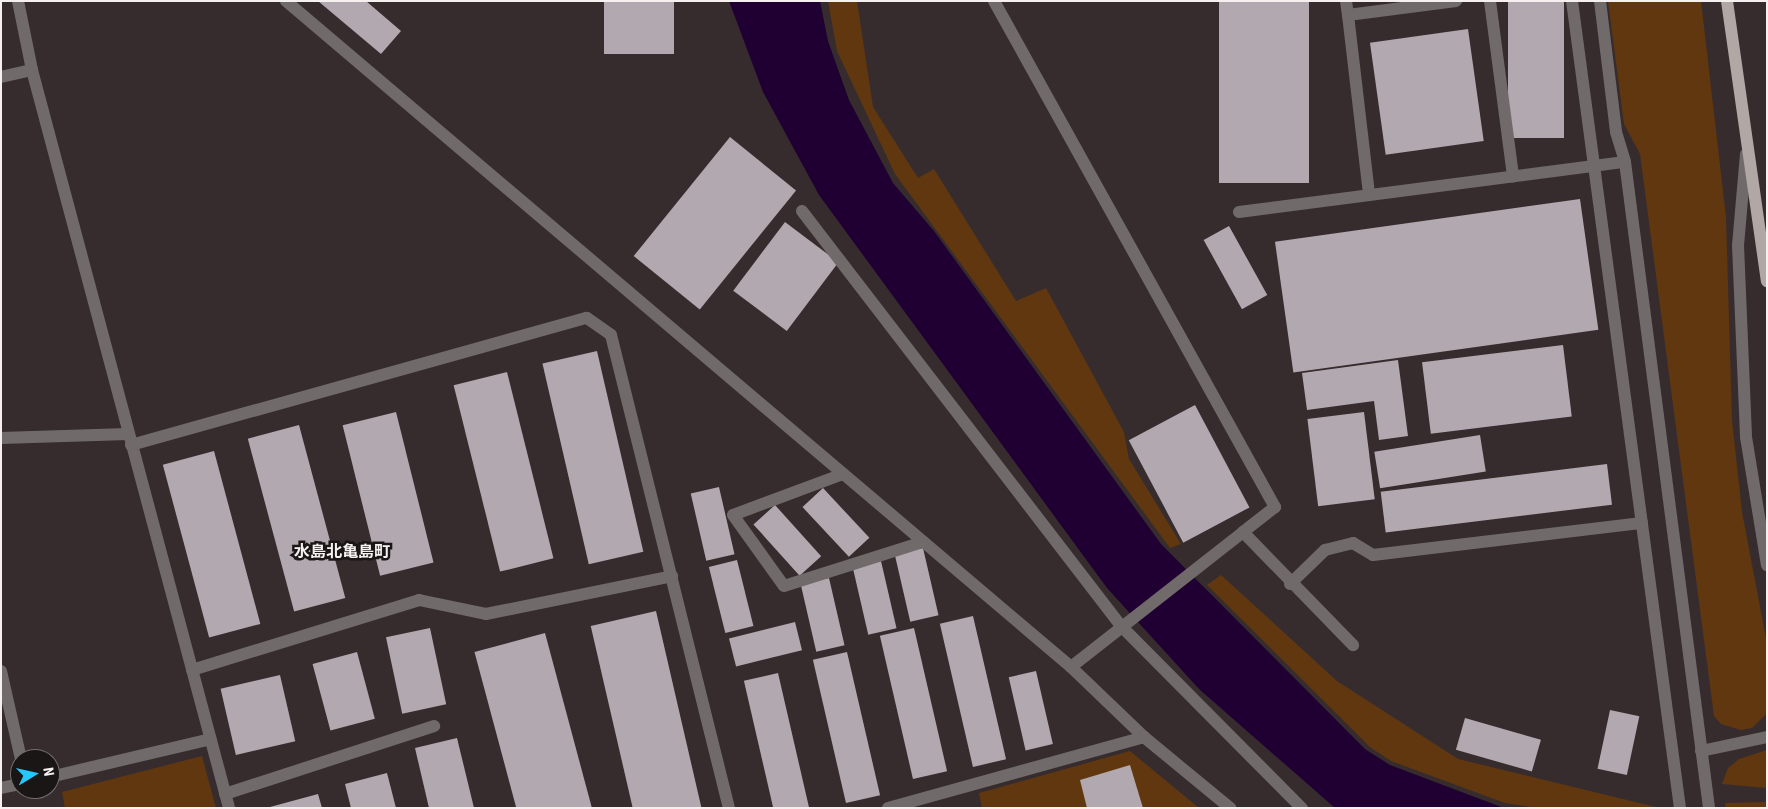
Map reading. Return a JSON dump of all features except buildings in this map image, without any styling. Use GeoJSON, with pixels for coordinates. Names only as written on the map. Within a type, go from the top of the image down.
{"type":"FeatureCollection","features":[{"type":"Feature","properties":{"kind":"main road"},"geometry":{"type":"LineString","coordinates":[[1727,1],[1767,281]]}},
{"type":"Feature","properties":{"kind":"street"},"geometry":{"type":"LineString","coordinates":[[18,1],[32,70],[229,808]]}},
{"type":"Feature","properties":{"kind":"street"},"geometry":{"type":"LineString","coordinates":[[286,1],[1071,667],[1144,737],[1230,808]]}},
{"type":"Feature","properties":{"kind":"street"},"geometry":{"type":"LineString","coordinates":[[994,1],[1275,507],[1206,557],[1071,667]]}},
{"type":"Feature","properties":{"kind":"street"},"geometry":{"type":"LineString","coordinates":[[1346,1],[1369,195]]}},
{"type":"Feature","properties":{"kind":"street"},"geometry":{"type":"LineString","coordinates":[[1348,15],[1456,1]]}},
{"type":"Feature","properties":{"kind":"street"},"geometry":{"type":"LineString","coordinates":[[1490,1],[1513,176]]}},
{"type":"Feature","properties":{"kind":"street"},"geometry":{"type":"LineString","coordinates":[[1572,1],[1680,808]]}},
{"type":"Feature","properties":{"kind":"street"},"geometry":{"type":"LineString","coordinates":[[1600,1],[1616,132],[1625,162],[1709,808]]}},
{"type":"Feature","properties":{"kind":"street"},"geometry":{"type":"LineString","coordinates":[[1,77],[32,70]]}},
{"type":"Feature","properties":{"kind":"street"},"geometry":{"type":"LineString","coordinates":[[1747,150],[1738,245],[1746,437],[1767,565]]}},
{"type":"Feature","properties":{"kind":"street"},"geometry":{"type":"LineString","coordinates":[[1239,212],[1625,162]]}},
{"type":"Feature","properties":{"kind":"street"},"geometry":{"type":"LineString","coordinates":[[802,211],[1124,623],[1302,808]]}},
{"type":"Feature","properties":{"kind":"street"},"geometry":{"type":"LineString","coordinates":[[1,438],[130,439],[587,318],[611,335],[729,808]]}},
{"type":"Feature","properties":{"kind":"street"},"geometry":{"type":"LineString","coordinates":[[843,474],[733,515],[784,586],[923,542]]}},
{"type":"Feature","properties":{"kind":"street"},"geometry":{"type":"LineString","coordinates":[[1290,584],[1325,550],[1353,543],[1373,556],[1642,523]]}},
{"type":"Feature","properties":{"kind":"street"},"geometry":{"type":"LineString","coordinates":[[1242,532],[1290,584],[1353,645]]}},
{"type":"Feature","properties":{"kind":"street"},"geometry":{"type":"LineString","coordinates":[[192,670],[419,600],[486,614],[672,576]]}},
{"type":"Feature","properties":{"kind":"street"},"geometry":{"type":"LineString","coordinates":[[1,671],[19,749]]}},
{"type":"Feature","properties":{"kind":"street"},"geometry":{"type":"LineString","coordinates":[[225,794],[434,726]]}},
{"type":"Feature","properties":{"kind":"street"},"geometry":{"type":"LineString","coordinates":[[888,808],[1144,737]]}},
{"type":"Feature","properties":{"kind":"street"},"geometry":{"type":"LineString","coordinates":[[1702,751],[1767,737]]}},
{"type":"Feature","properties":{"kind":"street"},"geometry":{"type":"LineString","coordinates":[[60,775],[211,739]]}},
{"type":"Feature","properties":{"kind":"shaded area"},"geometry":{"type":"Polygon","coordinates":[[[729,1],[820,1],[828,41],[849,100],[893,183],[934,231],[1161,544],[1365,749],[1390,765],[1504,808],[1335,808],[1199,689],[1107,588],[819,195],[763,92],[729,1]]]}},
{"type":"Feature","properties":{"kind":"shaded area"},"geometry":{"type":"Polygon","coordinates":[[[828,1],[857,1],[873,107],[918,178],[934,169],[1016,301],[1046,288],[1124,432],[1129,459],[1181,544],[1170,548],[895,174],[837,51],[828,1]]]}},
{"type":"Feature","properties":{"kind":"shaded area"},"geometry":{"type":"Polygon","coordinates":[[[1608,1],[1701,1],[1726,217],[1732,420],[1742,512],[1767,644],[1767,713],[1752,728],[1741,730],[1721,724],[1714,716],[1640,154],[1624,124],[1608,1]]]}},
{"type":"Feature","properties":{"kind":"shaded area"},"geometry":{"type":"Polygon","coordinates":[[[1221,575],[1337,681],[1458,759],[1660,808],[1538,808],[1505,803],[1391,761],[1370,747],[1207,585],[1221,575]]]}},
{"type":"Feature","properties":{"kind":"shaded area"},"geometry":{"type":"Polygon","coordinates":[[[1767,750],[1767,788],[1722,784],[1728,768],[1739,759],[1767,750]]]}},
{"type":"Feature","properties":{"kind":"shaded area"},"geometry":{"type":"Polygon","coordinates":[[[1130,751],[1199,808],[982,808],[979,793],[1130,751]]]}},
{"type":"Feature","properties":{"kind":"shaded area"},"geometry":{"type":"Polygon","coordinates":[[[202,756],[216,808],[65,808],[62,792],[202,756]]]}},
{"type":"Feature","properties":{"kind":"shaded area"},"geometry":{"type":"Polygon","coordinates":[[[1767,802],[1767,808],[1726,808],[1725,803],[1767,802]]]}},
{"type":"Feature","properties":{"kind":"district","name":"水島北亀島町"},"geometry":{"type":"Point","coordinates":[342,552]}}]}
